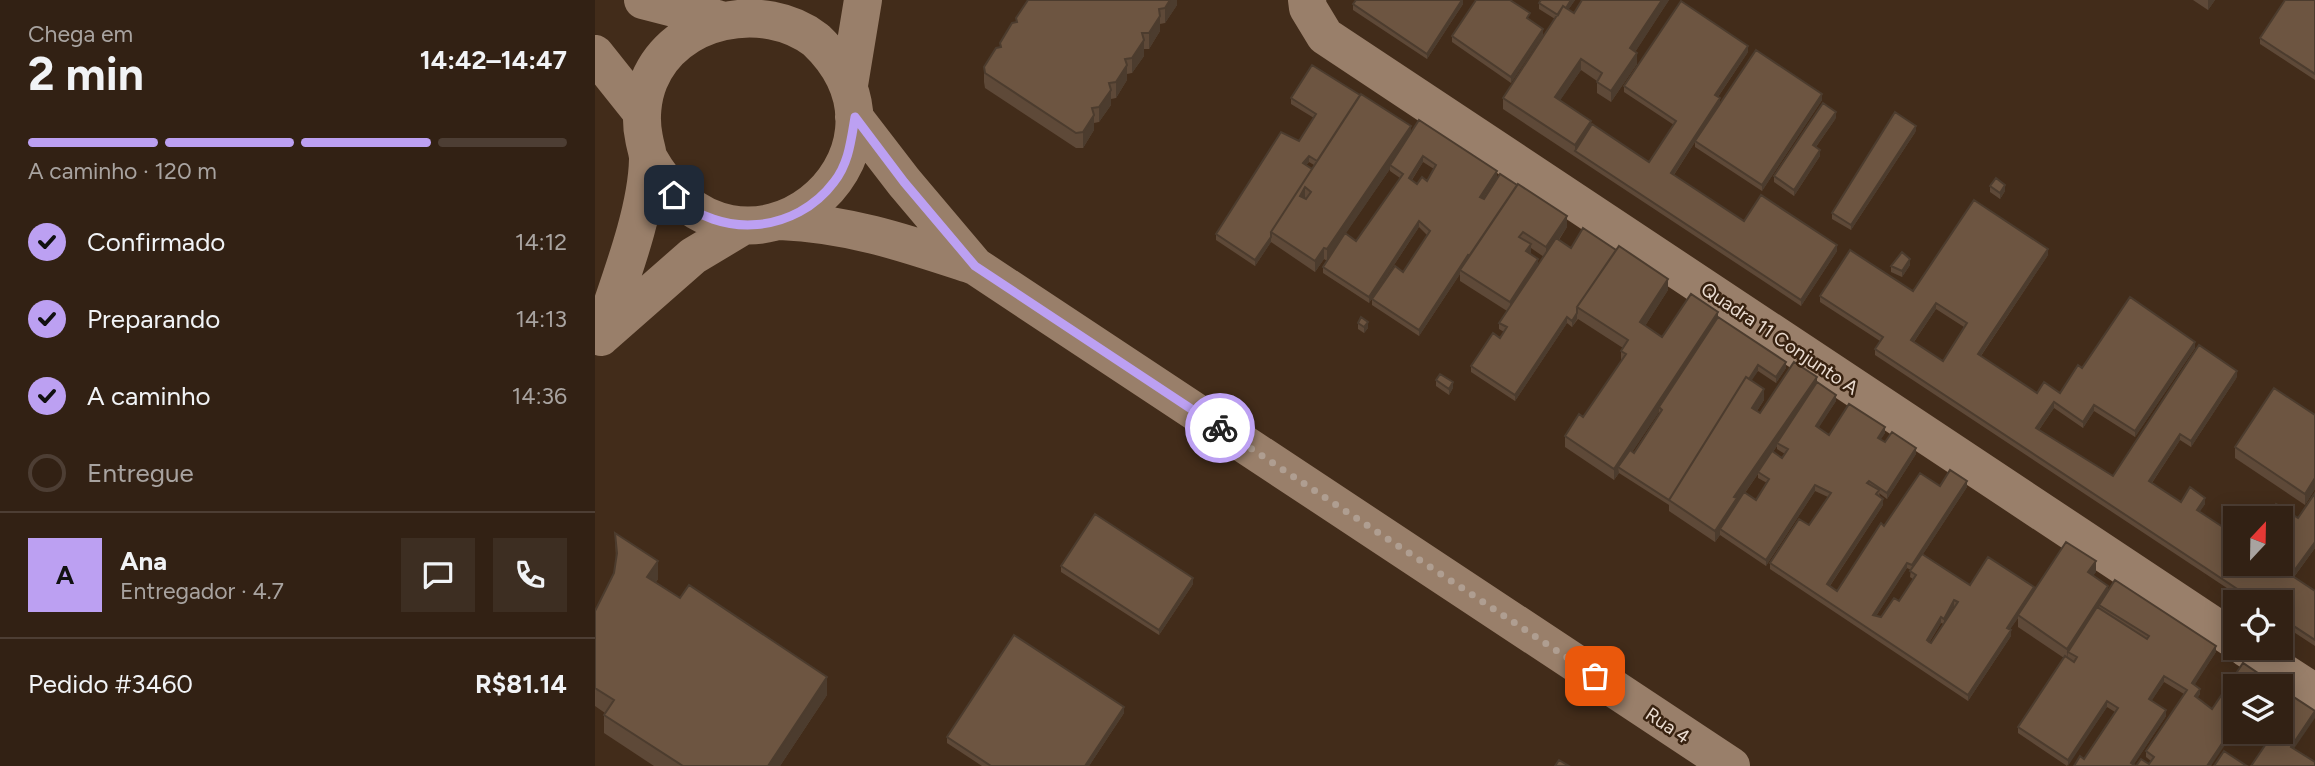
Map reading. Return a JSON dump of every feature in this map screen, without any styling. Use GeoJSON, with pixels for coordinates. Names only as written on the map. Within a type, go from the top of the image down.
{"type":"FeatureCollection","features":[{"type":"Feature","properties":{"kind":"street"},"geometry":{"type":"LineString","coordinates":[[643,0],[775,17],[807,31],[832,55],[852,101],[904,182],[975,266]]}},
{"type":"Feature","properties":{"kind":"street"},"geometry":{"type":"LineString","coordinates":[[781,221],[811,206],[835,181],[850,151],[852,101],[863,0]]}},
{"type":"Feature","properties":{"kind":"street","name":"Quadra 11 Conjunto A"},"geometry":{"type":"LineString","coordinates":[[1307,0],[1308,8],[1325,36],[2223,632]]}},
{"type":"Feature","properties":{"kind":"street"},"geometry":{"type":"LineString","coordinates":[[598,341],[635,232],[648,157],[642,113],[649,81],[665,54],[688,32],[740,11]]}},
{"type":"Feature","properties":{"kind":"street"},"geometry":{"type":"LineString","coordinates":[[595,54],[642,113]]}},
{"type":"Feature","properties":{"kind":"street"},"geometry":{"type":"LineString","coordinates":[[648,157],[663,184],[685,206],[713,220],[743,226],[781,221],[827,223],[875,233],[975,266]]}},
{"type":"Feature","properties":{"kind":"street"},"geometry":{"type":"LineString","coordinates":[[598,341],[693,256],[743,226]]}},
{"type":"Feature","properties":{"kind":"street","name":"Rua 4"},"geometry":{"type":"LineString","coordinates":[[975,266],[1731,766]]}},
{"type":"Feature","properties":{"kind":"street"},"geometry":{"type":"LineString","coordinates":[[2264,660],[2315,693]]}},
{"type":"Feature","properties":{"kind":"building"},"geometry":{"type":"Polygon","coordinates":[[[1028,0],[1170,0],[1165,8],[1159,9],[1160,16],[1149,33],[1142,33],[1144,40],[1132,58],[1125,59],[1127,65],[1116,82],[1109,83],[1111,90],[1099,107],[1092,108],[1094,115],[1083,132],[1076,133],[985,73],[984,67],[996,48],[1001,47],[1000,43],[1012,23],[1017,22],[1016,18],[1028,0]]]}},
{"type":"Feature","properties":{"kind":"building"},"geometry":{"type":"Polygon","coordinates":[[[1356,0],[1462,0],[1427,54],[1353,4],[1356,0]]]}},
{"type":"Feature","properties":{"kind":"building"},"geometry":{"type":"Polygon","coordinates":[[[1476,0],[1510,0],[1530,13],[1527,18],[1543,29],[1511,77],[1452,36],[1476,0]]]}},
{"type":"Feature","properties":{"kind":"building"},"geometry":{"type":"Polygon","coordinates":[[[1541,0],[1571,0],[1566,8],[1563,6],[1558,15],[1539,3],[1541,0]]]}},
{"type":"Feature","properties":{"kind":"building"},"geometry":{"type":"Polygon","coordinates":[[[1582,0],[1662,0],[1630,48],[1637,53],[1611,91],[1597,82],[1602,73],[1581,59],[1555,97],[1591,121],[1575,145],[1503,98],[1563,6],[1574,13],[1582,0]]]}},
{"type":"Feature","properties":{"kind":"building"},"geometry":{"type":"Polygon","coordinates":[[[2285,0],[2315,0],[2315,74],[2260,38],[2285,0]]]}},
{"type":"Feature","properties":{"kind":"building"},"geometry":{"type":"Polygon","coordinates":[[[1681,1],[1748,46],[1715,95],[1720,98],[1671,173],[1744,221],[1761,195],[1837,245],[1801,300],[1575,151],[1592,124],[1649,162],[1676,121],[1624,86],[1681,1]]]}},
{"type":"Feature","properties":{"kind":"building"},"geometry":{"type":"Polygon","coordinates":[[[1756,50],[1822,94],[1762,185],[1695,141],[1756,50]]]}},
{"type":"Feature","properties":{"kind":"building"},"geometry":{"type":"Polygon","coordinates":[[[1312,65],[1360,95],[1317,161],[1309,156],[1303,163],[1312,169],[1255,260],[1216,234],[1281,132],[1299,141],[1316,114],[1291,98],[1312,65]]]}},
{"type":"Feature","properties":{"kind":"building"},"geometry":{"type":"Polygon","coordinates":[[[1361,94],[1411,126],[1327,249],[1324,248],[1315,261],[1271,232],[1361,94]],[[1305,187],[1300,196],[1306,199],[1311,192],[1305,187]]]}},
{"type":"Feature","properties":{"kind":"building"},"geometry":{"type":"Polygon","coordinates":[[[1823,103],[1836,112],[1813,145],[1820,150],[1794,190],[1774,176],[1823,103]]]}},
{"type":"Feature","properties":{"kind":"building"},"geometry":{"type":"Polygon","coordinates":[[[1895,112],[1916,126],[1851,225],[1832,213],[1895,112]]]}},
{"type":"Feature","properties":{"kind":"building"},"geometry":{"type":"Polygon","coordinates":[[[1419,120],[1497,171],[1480,197],[1484,199],[1500,174],[1517,185],[1419,330],[1372,299],[1395,266],[1403,272],[1430,231],[1419,221],[1369,297],[1323,267],[1345,233],[1356,241],[1403,174],[1390,165],[1419,120]],[[1423,156],[1409,178],[1417,184],[1422,177],[1427,181],[1436,165],[1423,156]]]}},
{"type":"Feature","properties":{"kind":"building"},"geometry":{"type":"Polygon","coordinates":[[[1996,178],[2005,185],[2000,193],[1990,186],[1996,178]]]}},
{"type":"Feature","properties":{"kind":"building"},"geometry":{"type":"Polygon","coordinates":[[[1518,184],[1567,216],[1546,247],[1523,232],[1519,237],[1531,244],[1526,251],[1538,259],[1510,302],[1460,270],[1518,184]]]}},
{"type":"Feature","properties":{"kind":"building"},"geometry":{"type":"Polygon","coordinates":[[[1974,200],[2048,249],[1978,354],[2037,393],[2044,382],[2060,393],[2078,365],[2082,368],[2130,297],[2195,342],[2135,431],[2094,405],[2083,422],[2054,402],[2036,428],[2113,476],[2199,345],[2237,371],[2191,441],[2180,434],[2149,481],[2181,502],[2190,487],[2205,498],[2197,510],[2223,527],[2223,576],[2292,576],[2315,591],[2315,640],[2293,626],[2293,590],[2239,590],[1875,349],[1883,337],[1820,296],[1850,250],[1913,291],[1974,200]],[[1936,303],[1911,340],[1943,361],[1967,323],[1936,303]]]}},
{"type":"Feature","properties":{"kind":"building"},"geometry":{"type":"Polygon","coordinates":[[[1583,228],[1616,250],[1577,307],[1572,321],[1567,317],[1515,395],[1471,366],[1493,333],[1500,338],[1507,327],[1499,323],[1556,238],[1571,248],[1583,228]]]}},
{"type":"Feature","properties":{"kind":"building"},"geometry":{"type":"Polygon","coordinates":[[[1619,246],[1668,279],[1640,322],[1662,337],[1691,294],[1718,312],[1614,469],[1565,436],[1579,414],[1583,417],[1626,354],[1621,351],[1628,340],[1577,307],[1619,246]]]}},
{"type":"Feature","properties":{"kind":"building"},"geometry":{"type":"Polygon","coordinates":[[[1902,252],[1910,259],[1902,271],[1891,266],[1902,252]]]}},
{"type":"Feature","properties":{"kind":"building"},"geometry":{"type":"Polygon","coordinates":[[[1361,317],[1368,322],[1364,327],[1358,323],[1361,317]]]}},
{"type":"Feature","properties":{"kind":"building"},"geometry":{"type":"Polygon","coordinates":[[[1718,317],[1786,362],[1776,377],[1758,365],[1749,379],[1746,377],[1669,500],[1618,467],[1630,450],[1634,453],[1662,410],[1659,407],[1718,317]]]}},
{"type":"Feature","properties":{"kind":"building"},"geometry":{"type":"Polygon","coordinates":[[[1794,362],[1817,377],[1734,497],[1737,498],[1715,531],[1669,500],[1746,377],[1764,389],[1752,408],[1760,413],[1794,362]]]}},
{"type":"Feature","properties":{"kind":"building"},"geometry":{"type":"Polygon","coordinates":[[[1440,374],[1453,382],[1449,389],[1436,380],[1440,374]]]}},
{"type":"Feature","properties":{"kind":"building"},"geometry":{"type":"Polygon","coordinates":[[[1817,382],[1836,395],[1816,426],[1829,435],[1849,404],[1885,427],[1878,438],[1885,442],[1892,432],[1916,448],[1887,493],[1869,481],[1867,483],[1879,490],[1876,494],[1883,499],[1827,584],[1837,591],[1881,523],[1884,526],[1920,473],[1940,486],[1950,470],[1967,481],[1912,565],[1907,563],[1873,615],[1881,617],[1894,598],[1899,601],[1916,575],[1910,571],[1922,554],[1970,585],[1988,557],[2034,587],[2007,628],[2011,630],[1968,695],[1770,563],[1799,519],[1809,525],[1831,493],[1815,485],[1766,560],[1720,529],[1744,492],[1756,500],[1769,479],[1758,472],[1772,451],[1782,458],[1788,449],[1777,443],[1817,382]],[[1954,600],[1944,619],[1941,617],[1927,640],[1929,642],[1931,643],[1958,602],[1954,600]]]}},
{"type":"Feature","properties":{"kind":"building"},"geometry":{"type":"Polygon","coordinates":[[[2274,388],[2315,415],[2315,478],[2305,494],[2235,447],[2274,388]]]}},
{"type":"Feature","properties":{"kind":"building"},"geometry":{"type":"Polygon","coordinates":[[[2315,493],[2315,542],[2293,572],[2293,515],[2298,518],[2315,493]]]}},
{"type":"Feature","properties":{"kind":"building"},"geometry":{"type":"Polygon","coordinates":[[[1095,514],[1193,578],[1159,630],[1061,566],[1095,514]]]}},
{"type":"Feature","properties":{"kind":"building"},"geometry":{"type":"Polygon","coordinates":[[[615,533],[658,561],[647,577],[680,598],[689,585],[827,677],[768,766],[683,766],[604,715],[614,700],[595,688],[595,611],[614,573],[617,553],[615,533]]]}},
{"type":"Feature","properties":{"kind":"building"},"geometry":{"type":"Polygon","coordinates":[[[2066,542],[2096,561],[2088,572],[2108,586],[2067,649],[2018,615],[2066,542]]]}},
{"type":"Feature","properties":{"kind":"building"},"geometry":{"type":"Polygon","coordinates":[[[2115,580],[2216,646],[2192,683],[2200,689],[2195,696],[2212,709],[2223,693],[2223,742],[2207,766],[2136,766],[2074,766],[2080,756],[2084,759],[2118,708],[2107,701],[2068,760],[2018,727],[2065,656],[2074,662],[2077,657],[2068,652],[2097,607],[2147,639],[2149,636],[2099,605],[2115,580]],[[2164,676],[2149,699],[2166,710],[2131,763],[2136,766],[2141,759],[2149,764],[2154,757],[2146,751],[2187,690],[2164,676]]]}},
{"type":"Feature","properties":{"kind":"building"},"geometry":{"type":"Polygon","coordinates":[[[1014,635],[1124,707],[1085,766],[991,766],[947,737],[1014,635]]]}},
{"type":"Feature","properties":{"kind":"building"},"geometry":{"type":"Polygon","coordinates":[[[2243,663],[2259,674],[2236,674],[2243,663]]]}},
{"type":"Feature","properties":{"kind":"building"},"geometry":{"type":"Polygon","coordinates":[[[2293,697],[2315,711],[2293,744],[2293,697]]]}},
{"type":"Feature","properties":{"kind":"building"},"geometry":{"type":"Polygon","coordinates":[[[2266,744],[2293,744],[2291,747],[2315,762],[2315,766],[2251,766],[2266,744]]]}},
{"type":"Feature","properties":{"kind":"building"},"geometry":{"type":"Polygon","coordinates":[[[2224,751],[2247,766],[2214,766],[2224,751]]]}},
{"type":"Feature","properties":{"kind":"building"},"geometry":{"type":"Polygon","coordinates":[[[1559,760],[1569,766],[1555,766],[1559,760]]]}},
{"type":"Feature","properties":{"kind":"way so far"},"geometry":{"type":"LineString","coordinates":[[1220,428],[1595,676]]}},
{"type":"Feature","properties":{"kind":"route"},"geometry":{"type":"LineString","coordinates":[[674,195],[685,206],[713,220],[743,226],[781,221],[811,206],[835,181],[850,151],[855,117],[904,182],[975,266],[1220,428]]}}]}
